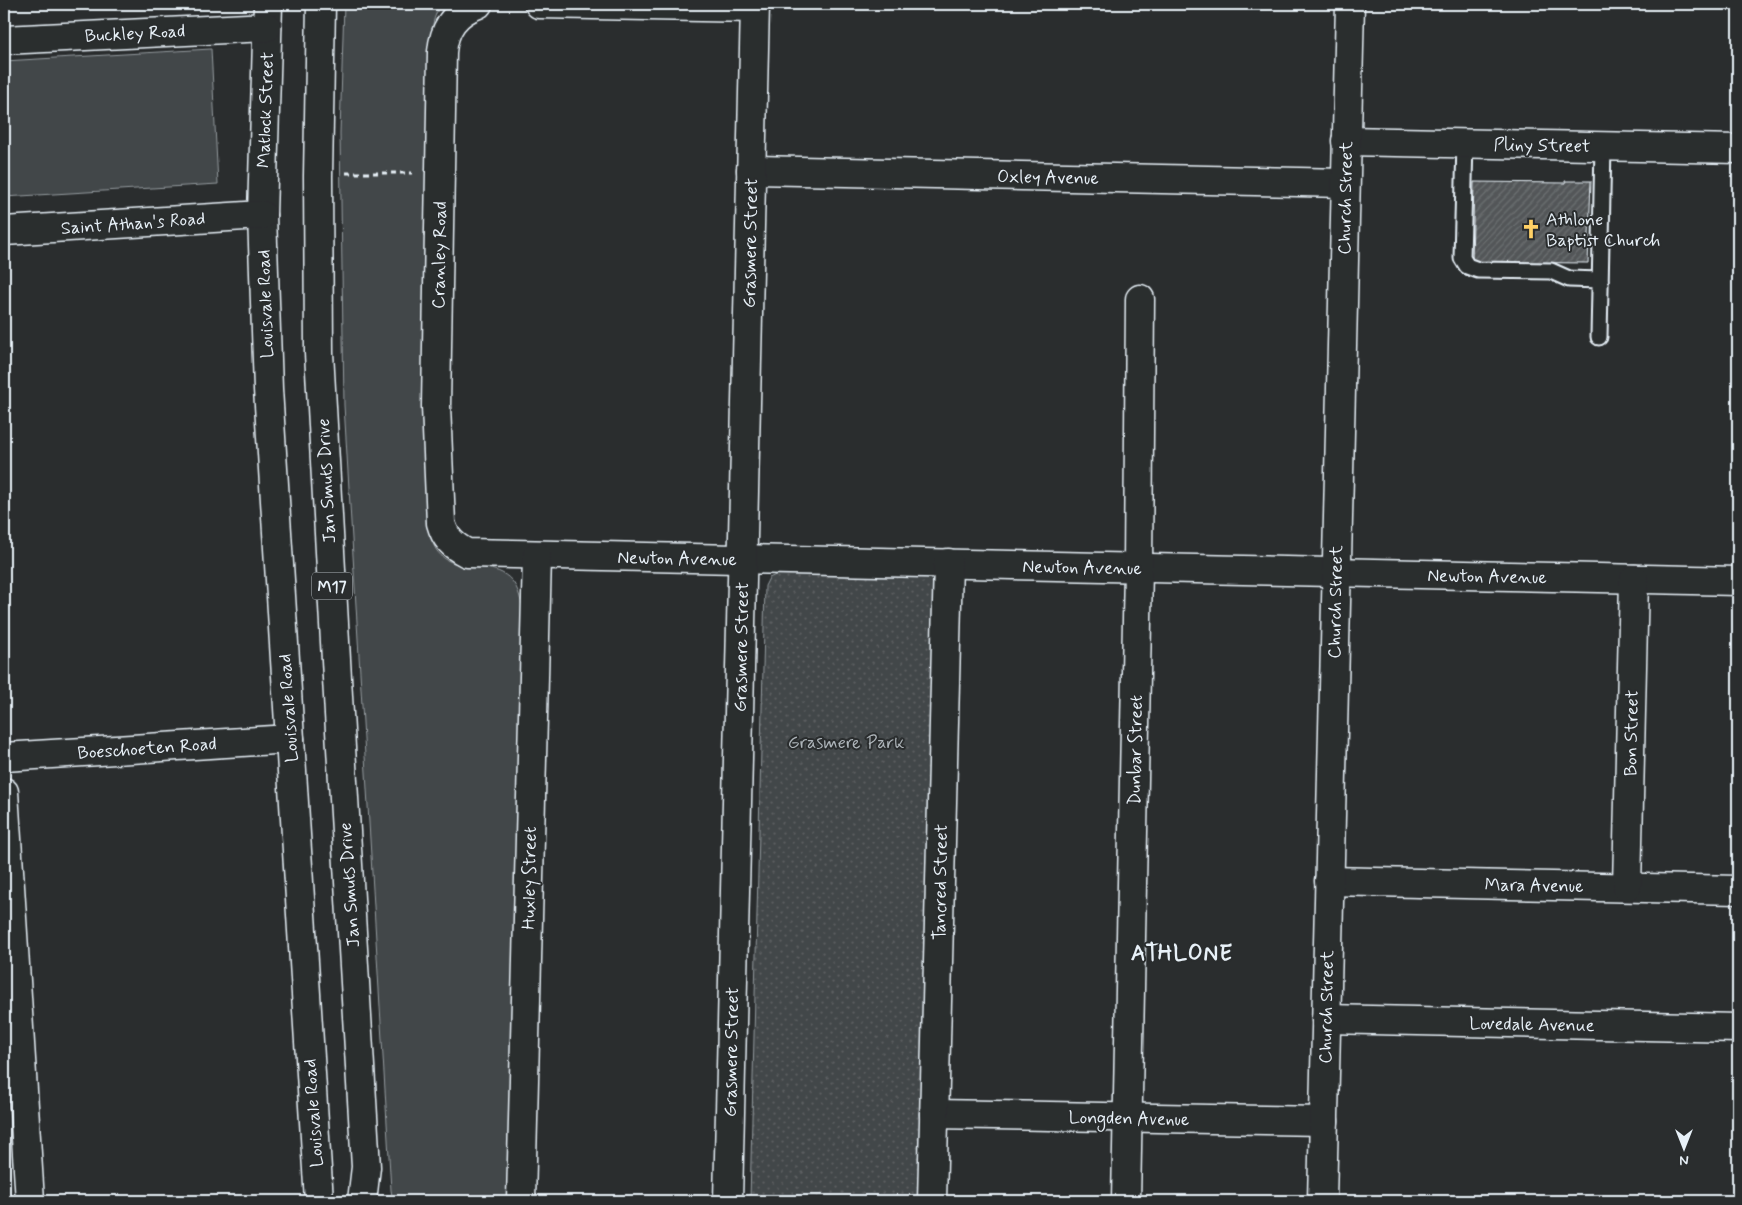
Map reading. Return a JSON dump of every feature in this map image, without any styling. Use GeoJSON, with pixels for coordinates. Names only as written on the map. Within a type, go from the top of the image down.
{"type":"FeatureCollection","features":[{"type":"Feature","properties":{"kind":"street","name":"Jan Smuts Drive"},"geometry":{"type":"LineString","coordinates":[[322,4],[318,176],[319,353],[366,1167],[362,1201]]}},
{"type":"Feature","properties":{"kind":"street","name":"Cranley Road"},"geometry":{"type":"LineString","coordinates":[[441,523],[436,406],[443,40],[447,29],[460,12],[478,4]]}},
{"type":"Feature","properties":{"kind":"street"},"geometry":{"type":"LineString","coordinates":[[539,4],[755,6]]}},
{"type":"Feature","properties":{"kind":"street","name":"Church Street"},"geometry":{"type":"LineString","coordinates":[[1322,1201],[1350,4]]}},
{"type":"Feature","properties":{"kind":"street","name":"Grasmere Street"},"geometry":{"type":"LineString","coordinates":[[728,1201],[755,6]]}},
{"type":"Feature","properties":{"kind":"street","name":"Buckley Road"},"geometry":{"type":"LineString","coordinates":[[4,40],[267,15]]}},
{"type":"Feature","properties":{"kind":"street","name":"Matlock Street"},"geometry":{"type":"LineString","coordinates":[[262,215],[267,15]]}},
{"type":"Feature","properties":{"kind":"street","name":"Pliny Street"},"geometry":{"type":"LineString","coordinates":[[1346,141],[1738,149]]}},
{"type":"Feature","properties":{"kind":"street","name":"Oxley Avenue"},"geometry":{"type":"LineString","coordinates":[[752,170],[1345,184]]}},
{"type":"Feature","properties":{"kind":"street","name":"Saint Athan's Road"},"geometry":{"type":"LineString","coordinates":[[4,231],[262,215]]}},
{"type":"Feature","properties":{"kind":"street","name":"Louisvale Road"},"geometry":{"type":"LineString","coordinates":[[262,215],[269,399],[319,1201]]}},
{"type":"Feature","properties":{"kind":"street","name":"Dunbar Street"},"geometry":{"type":"LineString","coordinates":[[1126,1201],[1138,568],[1140,300]]}},
{"type":"Feature","properties":{"kind":"street","name":"Newton Avenue"},"geometry":{"type":"LineString","coordinates":[[441,523],[452,544],[467,553],[1738,581]]}},
{"type":"Feature","properties":{"kind":"street","name":"Huxley Street"},"geometry":{"type":"LineString","coordinates":[[521,1201],[537,556]]}},
{"type":"Feature","properties":{"kind":"street","name":"Tancred Street"},"geometry":{"type":"LineString","coordinates":[[932,1201],[948,563]]}},
{"type":"Feature","properties":{"kind":"street","name":"Bon Street"},"geometry":{"type":"LineString","coordinates":[[1628,887],[1634,579]]}},
{"type":"Feature","properties":{"kind":"street","name":"Boeschoeten Road"},"geometry":{"type":"LineString","coordinates":[[4,757],[290,739]]}},
{"type":"Feature","properties":{"kind":"street"},"geometry":{"type":"LineString","coordinates":[[4,792],[30,1201]]}},
{"type":"Feature","properties":{"kind":"street","name":"Mara Avenue"},"geometry":{"type":"LineString","coordinates":[[1329,881],[1738,890]]}},
{"type":"Feature","properties":{"kind":"street","name":"Lovedale Avenue"},"geometry":{"type":"LineString","coordinates":[[1326,1019],[1738,1028]]}},
{"type":"Feature","properties":{"kind":"street","name":"Longden Avenue"},"geometry":{"type":"LineString","coordinates":[[934,1114],[1324,1121]]}},
{"type":"Feature","properties":{"kind":"street","name":"Jan Smuts Drive"},"geometry":{"type":"LineString","coordinates":[[366,1167],[380,1201]]}},
{"type":"Feature","properties":{"kind":"lane"},"geometry":{"type":"LineString","coordinates":[[1465,143],[1462,258],[1467,266],[1478,270],[1551,271],[1569,279],[1600,280]]}},
{"type":"Feature","properties":{"kind":"lane"},"geometry":{"type":"LineString","coordinates":[[1599,337],[1603,146]]}},
{"type":"Feature","properties":{"kind":"path"},"geometry":{"type":"LineString","coordinates":[[342,173],[440,172]]}},
{"type":"Feature","properties":{"kind":"green space"},"geometry":{"type":"Polygon","coordinates":[[[344,4],[442,4],[434,18],[431,45],[429,529],[436,549],[447,560],[461,565],[492,569],[505,575],[516,587],[522,608],[509,1201],[393,1201],[391,1190],[344,405],[340,133],[344,4]]]}},
{"type":"Feature","properties":{"kind":"green space"},"geometry":{"type":"Polygon","coordinates":[[[211,49],[218,184],[4,197],[4,61],[211,49]]]}},
{"type":"Feature","properties":{"kind":"green space","name":"Grasmere Park"},"geometry":{"type":"Polygon","coordinates":[[[778,574],[929,577],[934,582],[920,1201],[750,1201],[765,586],[769,578],[778,574]]]}},
{"type":"Feature","properties":{"kind":"building","name":"Athlone Baptist Church"},"geometry":{"type":"Polygon","coordinates":[[[1565,181],[1591,181],[1588,263],[1472,262],[1474,182],[1565,183],[1565,181]]]}},
{"type":"Feature","properties":{"kind":"place","name":"Athlone Baptist Church"},"geometry":{"type":"Point","coordinates":[1531,229]}},
{"type":"Feature","properties":{"kind":"district","name":"ATHLONE"},"geometry":{"type":"Point","coordinates":[1182,952]}}]}
